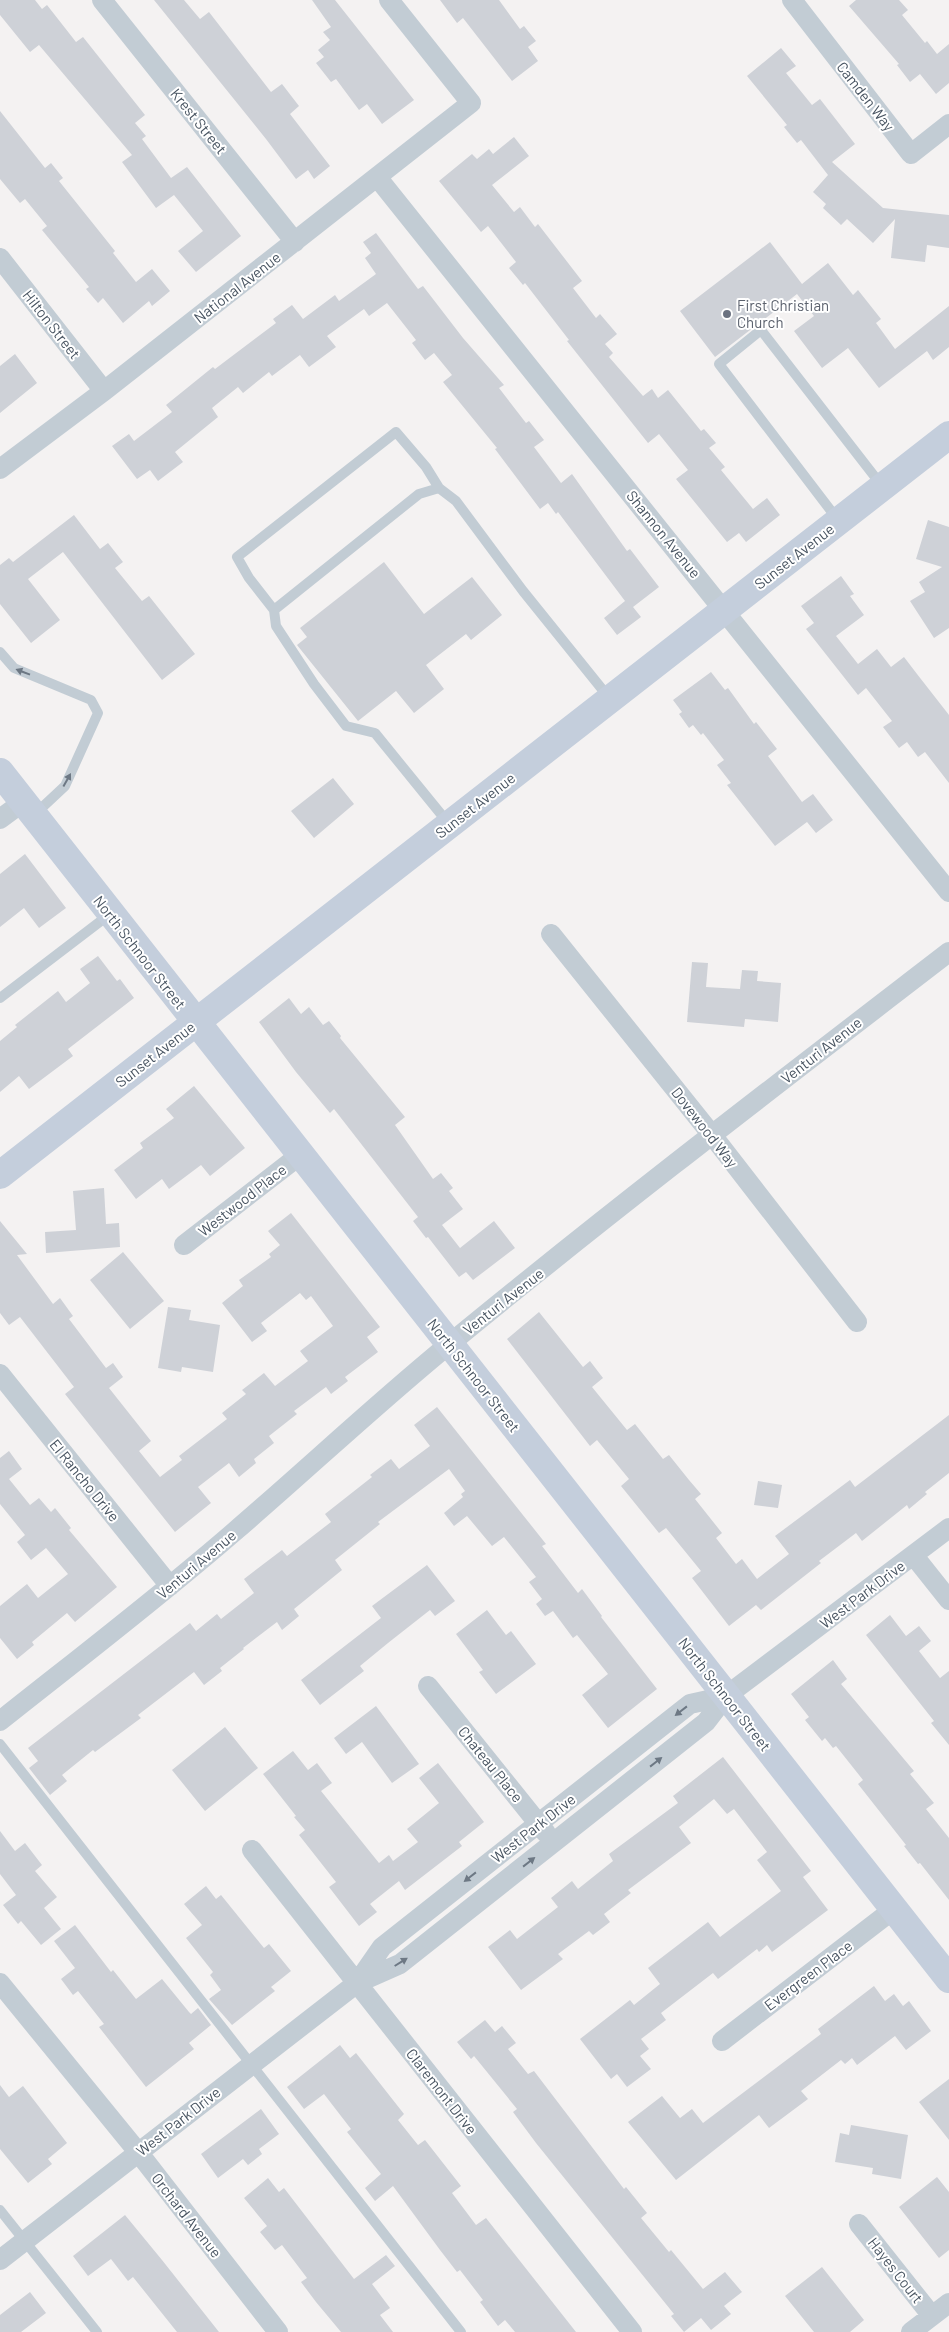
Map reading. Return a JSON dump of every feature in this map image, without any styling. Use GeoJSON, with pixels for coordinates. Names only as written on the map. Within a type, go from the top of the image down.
{"type":"FeatureCollection","features":[{"type":"Feature","properties":{"kind":"street","name":"Krest Street"},"geometry":{"type":"LineString","coordinates":[[102,0],[295,242]]}},
{"type":"Feature","properties":{"kind":"street","name":"National Avenue"},"geometry":{"type":"LineString","coordinates":[[0,469],[104,391],[471,103],[389,0]]}},
{"type":"Feature","properties":{"kind":"street","name":"Camden Way"},"geometry":{"type":"LineString","coordinates":[[792,0],[911,154],[949,124]]}},
{"type":"Feature","properties":{"kind":"street","name":"Shannon Avenue"},"geometry":{"type":"LineString","coordinates":[[377,177],[949,892]]}},
{"type":"Feature","properties":{"kind":"street","name":"Hilton Street"},"geometry":{"type":"LineString","coordinates":[[0,258],[104,391]]}},
{"type":"Feature","properties":{"kind":"street","name":"Sunset Avenue"},"geometry":{"type":"LineString","coordinates":[[0,1176],[949,435]]}},
{"type":"Feature","properties":{"kind":"street","name":"North Schnoor Street"},"geometry":{"type":"LineString","coordinates":[[0,772],[949,1979]]}},
{"type":"Feature","properties":{"kind":"street"},"geometry":{"type":"LineString","coordinates":[[0,819],[28,809]]}},
{"type":"Feature","properties":{"kind":"street","name":"Dovewood Way"},"geometry":{"type":"LineString","coordinates":[[551,934],[712,1135],[857,1322]]}},
{"type":"Feature","properties":{"kind":"street","name":"Venturi Avenue"},"geometry":{"type":"LineString","coordinates":[[0,1721],[170,1586],[234,1532],[388,1395],[450,1344],[712,1135],[949,952]]}},
{"type":"Feature","properties":{"kind":"street","name":"Westwood Place"},"geometry":{"type":"LineString","coordinates":[[184,1245],[300,1155]]}},
{"type":"Feature","properties":{"kind":"street","name":"El Rancho Drive"},"geometry":{"type":"LineString","coordinates":[[0,1374],[170,1586]]}},
{"type":"Feature","properties":{"kind":"street","name":"West Park Drive"},"geometry":{"type":"LineString","coordinates":[[0,2260],[357,1983],[400,1964],[706,1722],[726,1696],[949,1528]]}},
{"type":"Feature","properties":{"kind":"street"},"geometry":{"type":"LineString","coordinates":[[914,1556],[949,1600]]}},
{"type":"Feature","properties":{"kind":"street","name":"Chateau Place"},"geometry":{"type":"LineString","coordinates":[[428,1686],[554,1842]]}},
{"type":"Feature","properties":{"kind":"street","name":"West Park Drive"},"geometry":{"type":"LineString","coordinates":[[357,1983],[382,1946],[690,1704],[726,1696]]}},
{"type":"Feature","properties":{"kind":"street","name":"Claremont Drive"},"geometry":{"type":"LineString","coordinates":[[252,1850],[632,2332]]}},
{"type":"Feature","properties":{"kind":"street","name":"Evergreen Place"},"geometry":{"type":"LineString","coordinates":[[722,2041],[894,1909]]}},
{"type":"Feature","properties":{"kind":"street","name":"Orchard Avenue"},"geometry":{"type":"LineString","coordinates":[[0,1983],[138,2152],[278,2332]]}},
{"type":"Feature","properties":{"kind":"street","name":"Hayes Court"},"geometry":{"type":"LineString","coordinates":[[860,2224],[932,2316]]}},
{"type":"Feature","properties":{"kind":"street"},"geometry":{"type":"LineString","coordinates":[[911,2332],[949,2303]]}},
{"type":"Feature","properties":{"kind":"lane"},"geometry":{"type":"LineString","coordinates":[[838,521],[719,364],[761,330],[883,487]]}},
{"type":"Feature","properties":{"kind":"lane"},"geometry":{"type":"LineString","coordinates":[[450,824],[375,733],[346,726],[314,684],[276,626],[274,610],[236,557],[396,432],[426,467],[439,488],[456,501],[524,591],[610,699]]}},
{"type":"Feature","properties":{"kind":"lane"},"geometry":{"type":"LineString","coordinates":[[274,610],[419,494],[439,488]]}},
{"type":"Feature","properties":{"kind":"lane"},"geometry":{"type":"LineString","coordinates":[[0,652],[14,668],[91,700],[98,713],[65,786],[28,809]]}},
{"type":"Feature","properties":{"kind":"lane"},"geometry":{"type":"LineString","coordinates":[[0,998],[110,914]]}},
{"type":"Feature","properties":{"kind":"lane"},"geometry":{"type":"LineString","coordinates":[[0,1744],[461,2332]]}},
{"type":"Feature","properties":{"kind":"lane"},"geometry":{"type":"LineString","coordinates":[[0,2210],[97,2332]]}},
{"type":"Feature","properties":{"kind":"building"},"geometry":{"type":"Polygon","coordinates":[[[0,0],[35,0],[42,9],[47,5],[76,42],[83,37],[145,115],[135,123],[146,136],[142,139],[171,178],[187,167],[241,236],[196,272],[178,251],[203,231],[174,195],[156,208],[122,162],[132,155],[39,45],[30,52],[0,15],[0,0]]]}},
{"type":"Feature","properties":{"kind":"building"},"geometry":{"type":"Polygon","coordinates":[[[154,0],[184,0],[200,19],[209,12],[271,92],[282,84],[299,106],[290,114],[330,166],[314,179],[308,170],[296,179],[154,0]]]}},
{"type":"Feature","properties":{"kind":"building"},"geometry":{"type":"Polygon","coordinates":[[[312,0],[335,0],[414,100],[382,124],[367,104],[359,110],[336,79],[331,82],[316,63],[324,57],[318,50],[330,40],[323,32],[331,27],[312,0]]]}},
{"type":"Feature","properties":{"kind":"building"},"geometry":{"type":"Polygon","coordinates":[[[440,0],[499,0],[520,29],[524,26],[536,41],[528,47],[538,61],[512,81],[463,18],[457,23],[440,0]]]}},
{"type":"Feature","properties":{"kind":"building"},"geometry":{"type":"Polygon","coordinates":[[[856,0],[899,0],[908,10],[902,15],[925,43],[927,41],[937,54],[949,44],[949,83],[936,94],[920,74],[910,82],[897,65],[899,64],[849,6],[856,0]]]}},
{"type":"Feature","properties":{"kind":"building"},"geometry":{"type":"Polygon","coordinates":[[[781,48],[796,66],[786,73],[812,105],[820,99],[855,144],[832,162],[883,208],[949,215],[949,248],[927,245],[925,262],[891,258],[895,219],[873,243],[847,219],[841,225],[823,208],[826,204],[813,192],[828,175],[801,140],[797,143],[784,127],[787,125],[747,76],[781,48]]]}},
{"type":"Feature","properties":{"kind":"building"},"geometry":{"type":"Polygon","coordinates":[[[0,111],[45,168],[51,163],[63,178],[59,181],[115,251],[113,253],[136,282],[152,269],[170,291],[152,306],[149,301],[123,323],[103,298],[98,303],[86,289],[89,287],[42,230],[47,226],[25,199],[20,203],[0,179],[0,111]]]}},
{"type":"Feature","properties":{"kind":"building"},"geometry":{"type":"Polygon","coordinates":[[[514,137],[529,156],[492,185],[514,212],[520,207],[535,227],[538,224],[582,281],[573,288],[596,318],[600,314],[617,334],[605,344],[613,353],[609,357],[643,396],[652,389],[658,398],[668,390],[701,431],[704,429],[716,443],[709,448],[725,467],[721,470],[753,509],[767,498],[780,515],[746,542],[739,533],[727,542],[676,479],[688,470],[659,434],[648,443],[567,341],[569,340],[525,283],[523,285],[509,268],[516,262],[488,226],[481,232],[439,181],[472,154],[477,159],[489,149],[493,154],[514,137]]]}},
{"type":"Feature","properties":{"kind":"building"},"geometry":{"type":"Polygon","coordinates":[[[376,233],[418,289],[423,286],[463,338],[504,385],[499,388],[526,423],[529,421],[544,440],[534,447],[561,483],[572,474],[627,551],[630,549],[659,587],[633,607],[641,617],[617,635],[604,618],[625,601],[558,512],[556,514],[548,503],[540,509],[495,449],[497,448],[443,382],[452,375],[434,353],[425,360],[412,343],[416,340],[387,303],[369,316],[364,309],[327,336],[336,347],[309,367],[300,355],[272,376],[269,372],[243,393],[238,387],[212,408],[218,417],[175,452],[183,462],[158,481],[150,470],[137,479],[112,446],[129,434],[134,441],[172,412],[166,405],[213,367],[215,369],[276,323],[273,319],[292,305],[303,319],[335,295],[339,301],[376,274],[365,258],[371,253],[363,242],[376,233]]]}},
{"type":"Feature","properties":{"kind":"building","name":"First Christian Church"},"geometry":{"type":"Polygon","coordinates":[[[770,242],[802,284],[828,263],[853,295],[858,290],[881,319],[876,323],[895,349],[949,306],[949,347],[933,360],[927,351],[879,388],[848,348],[822,368],[794,331],[814,316],[797,294],[715,357],[680,311],[770,242]]]}},
{"type":"Feature","properties":{"kind":"building"},"geometry":{"type":"Polygon","coordinates":[[[15,354],[37,383],[0,413],[0,366],[15,354]]]}},
{"type":"Feature","properties":{"kind":"building"},"geometry":{"type":"Polygon","coordinates":[[[74,515],[100,549],[108,543],[123,562],[115,568],[142,601],[149,596],[195,654],[162,680],[63,552],[28,579],[60,620],[31,643],[0,604],[0,565],[9,558],[13,562],[74,515]]]}},
{"type":"Feature","properties":{"kind":"building"},"geometry":{"type":"Polygon","coordinates":[[[928,520],[949,527],[949,628],[934,638],[910,601],[925,592],[919,582],[942,567],[916,559],[928,520]]]}},
{"type":"Feature","properties":{"kind":"building"},"geometry":{"type":"Polygon","coordinates":[[[384,562],[424,614],[472,577],[502,615],[471,640],[466,634],[426,665],[444,689],[414,713],[396,691],[358,721],[297,645],[307,637],[300,628],[384,562]]]}},
{"type":"Feature","properties":{"kind":"building"},"geometry":{"type":"Polygon","coordinates":[[[841,576],[854,594],[850,596],[864,615],[836,636],[858,664],[877,649],[891,667],[904,657],[949,715],[949,783],[925,752],[918,757],[907,742],[899,748],[883,727],[892,721],[866,688],[858,695],[806,629],[814,623],[801,606],[841,576]]]}},
{"type":"Feature","properties":{"kind":"building"},"geometry":{"type":"Polygon","coordinates":[[[711,672],[725,690],[728,688],[754,724],[756,722],[777,749],[768,756],[802,802],[813,794],[833,820],[816,833],[807,822],[775,846],[727,785],[731,783],[717,765],[724,760],[703,733],[701,735],[693,725],[689,728],[679,714],[682,712],[673,700],[711,672]]]}},
{"type":"Feature","properties":{"kind":"building"},"geometry":{"type":"Polygon","coordinates":[[[333,778],[354,804],[314,838],[291,811],[333,778]]]}},
{"type":"Feature","properties":{"kind":"building"},"geometry":{"type":"Polygon","coordinates":[[[25,854],[66,908],[39,928],[24,908],[0,927],[0,874],[25,854]]]}},
{"type":"Feature","properties":{"kind":"building"},"geometry":{"type":"Polygon","coordinates":[[[98,956],[117,981],[120,979],[134,998],[68,1049],[73,1056],[29,1089],[19,1076],[0,1092],[0,1041],[17,1027],[15,1025],[58,991],[66,1002],[90,983],[80,969],[98,956]]]}},
{"type":"Feature","properties":{"kind":"building"},"geometry":{"type":"Polygon","coordinates":[[[692,962],[708,963],[706,987],[740,989],[742,970],[758,971],[757,981],[781,983],[778,1022],[745,1019],[744,1027],[687,1022],[692,962]]]}},
{"type":"Feature","properties":{"kind":"building"},"geometry":{"type":"Polygon","coordinates":[[[289,998],[301,1014],[309,1007],[323,1025],[329,1021],[341,1036],[340,1038],[405,1117],[395,1125],[433,1179],[441,1173],[453,1188],[449,1191],[463,1209],[442,1225],[460,1248],[494,1221],[515,1248],[473,1280],[466,1272],[459,1277],[413,1221],[418,1217],[334,1109],[330,1113],[296,1072],[259,1022],[289,998]]]}},
{"type":"Feature","properties":{"kind":"building"},"geometry":{"type":"Polygon","coordinates":[[[194,1086],[245,1148],[210,1176],[201,1165],[169,1189],[162,1179],[136,1199],[114,1170],[143,1148],[140,1143],[174,1118],[166,1109],[194,1086]]]}},
{"type":"Feature","properties":{"kind":"building"},"geometry":{"type":"Polygon","coordinates":[[[104,1188],[106,1224],[119,1223],[120,1247],[46,1253],[45,1232],[76,1230],[73,1191],[104,1188]]]}},
{"type":"Feature","properties":{"kind":"building"},"geometry":{"type":"Polygon","coordinates":[[[291,1213],[380,1327],[367,1337],[378,1352],[345,1377],[348,1381],[331,1394],[326,1387],[294,1411],[297,1414],[269,1436],[274,1443],[254,1459],[256,1463],[239,1477],[229,1463],[198,1487],[211,1503],[175,1532],[65,1394],[74,1387],[20,1317],[9,1325],[0,1313],[0,1221],[27,1254],[17,1255],[53,1304],[60,1298],[73,1316],[69,1319],[106,1368],[113,1363],[123,1377],[109,1388],[151,1441],[139,1451],[160,1477],[182,1460],[179,1456],[227,1419],[222,1413],[246,1394],[242,1390],[264,1373],[275,1386],[308,1361],[300,1351],[333,1326],[311,1296],[306,1300],[300,1293],[261,1323],[267,1331],[252,1342],[222,1303],[243,1286],[239,1280],[271,1257],[269,1254],[280,1245],[268,1231],[291,1213]]]}},
{"type":"Feature","properties":{"kind":"building"},"geometry":{"type":"Polygon","coordinates":[[[123,1252],[164,1301],[130,1329],[90,1280],[123,1252]]]}},
{"type":"Feature","properties":{"kind":"building"},"geometry":{"type":"Polygon","coordinates":[[[168,1307],[191,1310],[189,1320],[220,1325],[213,1372],[182,1367],[181,1372],[158,1368],[168,1307]]]}},
{"type":"Feature","properties":{"kind":"building"},"geometry":{"type":"Polygon","coordinates":[[[539,1312],[583,1367],[590,1361],[603,1378],[592,1387],[627,1430],[635,1424],[663,1459],[669,1455],[701,1494],[695,1499],[722,1533],[716,1538],[736,1564],[742,1559],[757,1579],[789,1554],[775,1536],[850,1480],[855,1487],[949,1415],[949,1473],[925,1492],[927,1494],[909,1509],[907,1505],[862,1541],[856,1533],[819,1561],[821,1563],[761,1610],[756,1605],[729,1626],[692,1578],[701,1571],[666,1528],[659,1533],[621,1486],[629,1479],[597,1440],[590,1446],[507,1339],[539,1312]]]}},
{"type":"Feature","properties":{"kind":"building"},"geometry":{"type":"Polygon","coordinates":[[[437,1407],[546,1544],[542,1546],[578,1593],[582,1589],[601,1617],[657,1689],[608,1728],[582,1695],[608,1674],[577,1635],[573,1638],[553,1611],[545,1616],[536,1604],[542,1599],[529,1582],[536,1577],[504,1537],[492,1546],[467,1516],[454,1526],[444,1513],[463,1497],[461,1494],[465,1491],[449,1469],[378,1522],[380,1524],[335,1560],[342,1570],[294,1609],[299,1616],[282,1630],[277,1622],[243,1648],[220,1668],[222,1671],[204,1685],[194,1672],[138,1715],[141,1718],[95,1752],[93,1750],[62,1775],[67,1781],[50,1795],[29,1768],[38,1761],[28,1748],[190,1623],[196,1631],[217,1614],[221,1619],[254,1593],[244,1579],[282,1550],[287,1556],[331,1522],[325,1514],[372,1477],[370,1475],[391,1459],[399,1469],[430,1446],[414,1425],[437,1407]]]}},
{"type":"Feature","properties":{"kind":"building"},"geometry":{"type":"Polygon","coordinates":[[[9,1451],[22,1469],[9,1479],[30,1505],[39,1498],[51,1512],[55,1508],[71,1528],[69,1530],[117,1587],[75,1622],[67,1613],[32,1642],[34,1645],[17,1659],[0,1638],[0,1606],[27,1584],[38,1598],[68,1574],[46,1548],[31,1560],[17,1542],[25,1535],[0,1504],[0,1458],[9,1451]]]}},
{"type":"Feature","properties":{"kind":"building"},"geometry":{"type":"Polygon","coordinates":[[[758,1481],[782,1485],[778,1508],[754,1505],[758,1481]]]}},
{"type":"Feature","properties":{"kind":"building"},"geometry":{"type":"Polygon","coordinates":[[[427,1565],[455,1601],[435,1616],[430,1610],[360,1666],[364,1671],[320,1705],[301,1680],[381,1618],[372,1606],[427,1565]]]}},
{"type":"Feature","properties":{"kind":"building"},"geometry":{"type":"Polygon","coordinates":[[[487,1610],[506,1635],[511,1631],[536,1664],[496,1694],[479,1672],[483,1670],[456,1634],[487,1610]]]}},
{"type":"Feature","properties":{"kind":"building"},"geometry":{"type":"Polygon","coordinates":[[[890,1615],[906,1636],[919,1626],[931,1641],[919,1651],[940,1678],[949,1671],[949,1745],[931,1723],[934,1721],[866,1635],[890,1615]]]}},
{"type":"Feature","properties":{"kind":"building"},"geometry":{"type":"Polygon","coordinates":[[[833,1660],[847,1679],[841,1684],[914,1771],[910,1774],[934,1803],[926,1809],[949,1838],[949,1900],[920,1863],[918,1864],[904,1846],[906,1845],[858,1784],[863,1780],[836,1746],[833,1748],[825,1738],[822,1741],[805,1720],[809,1717],[791,1694],[833,1660]]]}},
{"type":"Feature","properties":{"kind":"building"},"geometry":{"type":"Polygon","coordinates":[[[376,1706],[419,1764],[392,1783],[362,1742],[346,1754],[334,1738],[376,1706]]]}},
{"type":"Feature","properties":{"kind":"building"},"geometry":{"type":"Polygon","coordinates":[[[225,1727],[258,1768],[205,1811],[172,1770],[225,1727]]]}},
{"type":"Feature","properties":{"kind":"building"},"geometry":{"type":"Polygon","coordinates":[[[293,1751],[308,1770],[317,1763],[332,1783],[321,1791],[379,1863],[389,1855],[393,1861],[418,1842],[407,1829],[439,1803],[419,1778],[438,1763],[484,1822],[459,1842],[462,1846],[405,1890],[399,1881],[370,1904],[377,1912],[359,1926],[329,1887],[336,1882],[299,1835],[305,1830],[263,1774],[293,1751]]]}},
{"type":"Feature","properties":{"kind":"building"},"geometry":{"type":"Polygon","coordinates":[[[723,1757],[811,1871],[803,1877],[828,1910],[772,1952],[767,1945],[759,1952],[757,1949],[718,1979],[713,1973],[661,2013],[666,2020],[641,2039],[649,2049],[640,2056],[651,2069],[627,2087],[617,2074],[611,2079],[580,2039],[630,2000],[634,2005],[660,1984],[648,1968],[708,1922],[720,1937],[781,1891],[757,1860],[767,1852],[734,1809],[727,1814],[714,1799],[679,1827],[691,1843],[628,1890],[631,1893],[604,1914],[610,1922],[593,1935],[589,1931],[558,1954],[563,1959],[521,1990],[488,1947],[510,1930],[517,1939],[558,1907],[551,1898],[572,1881],[578,1889],[613,1861],[609,1854],[678,1803],[673,1796],[723,1757]]]}},
{"type":"Feature","properties":{"kind":"building"},"geometry":{"type":"Polygon","coordinates":[[[0,1831],[15,1851],[25,1843],[42,1865],[35,1871],[57,1897],[44,1908],[61,1929],[41,1945],[21,1921],[18,1924],[3,1905],[16,1895],[0,1874],[0,1831]]]}},
{"type":"Feature","properties":{"kind":"building"},"geometry":{"type":"Polygon","coordinates":[[[206,1886],[216,1899],[221,1895],[264,1948],[269,1944],[291,1971],[271,1987],[275,1991],[232,2025],[209,1999],[221,1990],[210,1975],[213,1972],[186,1938],[202,1925],[184,1904],[206,1886]]]}},
{"type":"Feature","properties":{"kind":"building"},"geometry":{"type":"Polygon","coordinates":[[[75,1925],[111,1972],[113,1970],[136,1999],[162,1979],[191,2014],[198,2008],[211,2025],[189,2043],[194,2049],[146,2087],[99,2027],[104,2024],[78,1991],[73,1995],[61,1979],[75,1968],[54,1941],[75,1925]]]}},
{"type":"Feature","properties":{"kind":"building"},"geometry":{"type":"Polygon","coordinates":[[[874,1986],[885,2001],[894,1994],[903,2006],[909,2001],[931,2031],[906,2050],[895,2036],[857,2065],[852,2058],[845,2064],[841,2060],[801,2091],[808,2099],[769,2128],[759,2115],[676,2180],[628,2122],[662,2096],[680,2118],[692,2109],[703,2123],[821,2034],[818,2029],[874,1986]]]}},
{"type":"Feature","properties":{"kind":"building"},"geometry":{"type":"Polygon","coordinates":[[[485,2020],[495,2032],[502,2026],[516,2043],[508,2049],[528,2074],[534,2071],[624,2189],[626,2187],[647,2213],[641,2218],[669,2252],[671,2250],[703,2289],[725,2272],[742,2292],[724,2306],[731,2314],[711,2330],[701,2318],[684,2332],[671,2316],[674,2314],[536,2143],[513,2112],[517,2109],[474,2056],[471,2059],[457,2042],[485,2020]]]}},
{"type":"Feature","properties":{"kind":"building"},"geometry":{"type":"Polygon","coordinates":[[[340,2045],[350,2058],[356,2053],[404,2114],[398,2120],[418,2145],[425,2140],[461,2186],[452,2193],[476,2225],[486,2218],[576,2332],[515,2332],[505,2320],[498,2326],[480,2302],[483,2300],[460,2270],[457,2272],[393,2186],[375,2201],[365,2188],[381,2174],[347,2132],[351,2129],[324,2094],[304,2109],[287,2087],[340,2045]]]}},
{"type":"Feature","properties":{"kind":"building"},"geometry":{"type":"Polygon","coordinates":[[[949,2079],[949,2140],[919,2102],[949,2079]]]}},
{"type":"Feature","properties":{"kind":"building"},"geometry":{"type":"Polygon","coordinates":[[[0,2085],[9,2097],[23,2086],[67,2143],[48,2159],[52,2164],[28,2183],[0,2149],[0,2085]]]}},
{"type":"Feature","properties":{"kind":"building"},"geometry":{"type":"Polygon","coordinates":[[[261,2109],[279,2134],[259,2149],[262,2154],[248,2165],[243,2159],[218,2178],[201,2154],[261,2109]]]}},
{"type":"Feature","properties":{"kind":"building"},"geometry":{"type":"Polygon","coordinates":[[[851,2125],[908,2135],[901,2179],[872,2174],[873,2168],[835,2162],[840,2133],[849,2135],[851,2125]]]}},
{"type":"Feature","properties":{"kind":"building"},"geometry":{"type":"Polygon","coordinates":[[[937,2177],[949,2192],[949,2250],[939,2258],[899,2207],[937,2177]]]}},
{"type":"Feature","properties":{"kind":"building"},"geometry":{"type":"Polygon","coordinates":[[[268,2178],[279,2192],[284,2188],[354,2279],[386,2255],[395,2266],[372,2284],[390,2308],[380,2315],[393,2332],[341,2332],[316,2302],[301,2282],[307,2278],[282,2245],[275,2250],[260,2232],[267,2226],[244,2198],[268,2178]]]}},
{"type":"Feature","properties":{"kind":"building"},"geometry":{"type":"Polygon","coordinates":[[[125,2215],[219,2332],[177,2332],[133,2277],[128,2281],[111,2259],[88,2276],[73,2256],[125,2215]]]}},
{"type":"Feature","properties":{"kind":"building"},"geometry":{"type":"Polygon","coordinates":[[[822,2267],[864,2320],[850,2332],[814,2332],[785,2296],[822,2267]]]}},
{"type":"Feature","properties":{"kind":"building"},"geometry":{"type":"Polygon","coordinates":[[[30,2292],[46,2313],[21,2332],[0,2332],[0,2315],[30,2292]]]}},
{"type":"Feature","properties":{"kind":"place","name":"First Christian Church"},"geometry":{"type":"Point","coordinates":[727,314]}}]}
